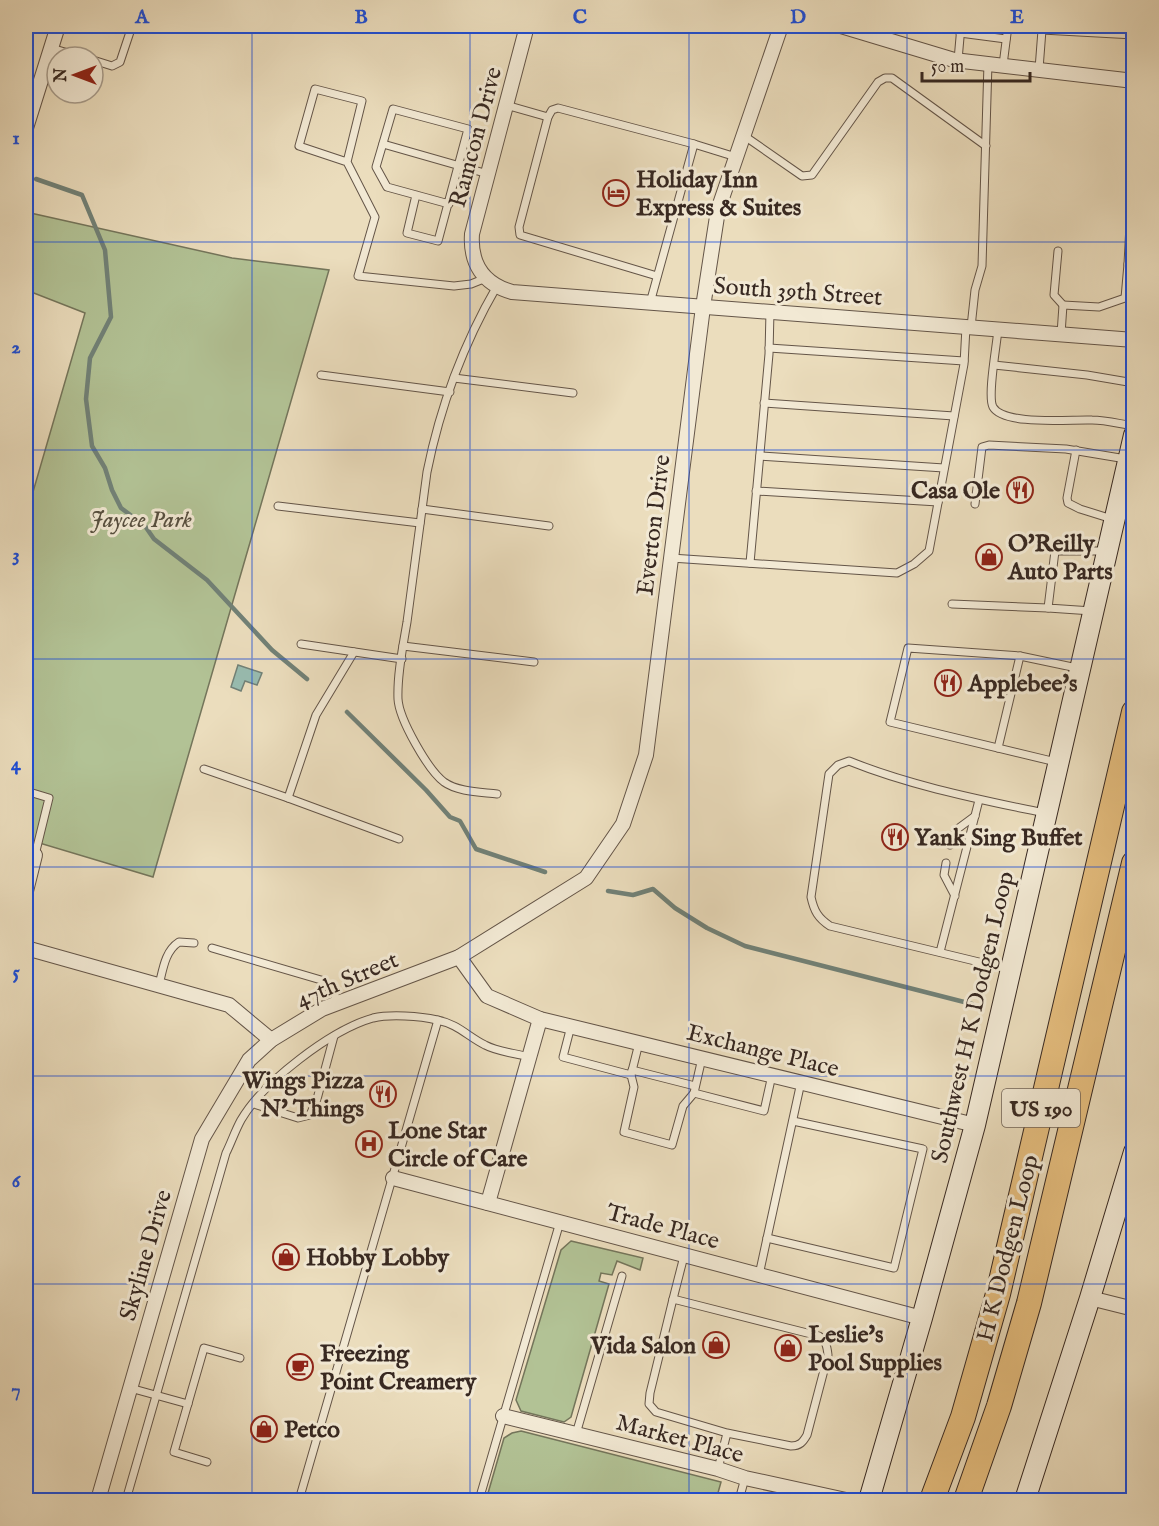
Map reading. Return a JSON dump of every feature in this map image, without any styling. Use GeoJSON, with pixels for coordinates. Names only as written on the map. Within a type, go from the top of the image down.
{"type":"FeatureCollection","features":[{"type":"Feature","properties":{"kind":"highway","name":"H K Dodgen Loop"},"geometry":{"type":"LineString","coordinates":[[932,1500],[963,1417],[998,1293],[1134,712]]}},
{"type":"Feature","properties":{"kind":"highway","name":"H K Dodgen Loop"},"geometry":{"type":"LineString","coordinates":[[966,1500],[999,1406],[1029,1303],[1134,863]]}},
{"type":"Feature","properties":{"kind":"main road","name":"Southwest H K Dodgen Loop"},"geometry":{"type":"LineString","coordinates":[[869,1500],[975,1125],[1134,435]]}},
{"type":"Feature","properties":{"kind":"main road"},"geometry":{"type":"LineString","coordinates":[[1025,1500],[1132,1164]]}},
{"type":"Feature","properties":{"kind":"street"},"geometry":{"type":"LineString","coordinates":[[52,45],[58,26]]}},
{"type":"Feature","properties":{"kind":"street","name":"Ramcon Drive"},"geometry":{"type":"LineString","coordinates":[[491,282],[474,260],[471,248],[472,234],[527,26]]}},
{"type":"Feature","properties":{"kind":"street","name":"Everton Drive"},"geometry":{"type":"LineString","coordinates":[[459,957],[586,878],[623,824],[646,755],[703,307],[718,210],[781,26]]}},
{"type":"Feature","properties":{"kind":"street"},"geometry":{"type":"LineString","coordinates":[[841,26],[958,60],[1134,81]]}},
{"type":"Feature","properties":{"kind":"street"},"geometry":{"type":"LineString","coordinates":[[26,128],[45,67]]}},
{"type":"Feature","properties":{"kind":"street","name":"South 39th Street"},"geometry":{"type":"LineString","coordinates":[[491,282],[512,292],[1134,340]]}},
{"type":"Feature","properties":{"kind":"street"},"geometry":{"type":"LineString","coordinates":[[26,891],[35,855]]}},
{"type":"Feature","properties":{"kind":"street"},"geometry":{"type":"LineString","coordinates":[[26,948],[229,1005],[271,1040]]}},
{"type":"Feature","properties":{"kind":"street"},"geometry":{"type":"LineString","coordinates":[[459,957],[487,996],[540,1019],[488,1203]]}},
{"type":"Feature","properties":{"kind":"street","name":"47th Street"},"geometry":{"type":"LineString","coordinates":[[271,1040],[322,1009],[459,957]]}},
{"type":"Feature","properties":{"kind":"street","name":"Exchange Place"},"geometry":{"type":"LineString","coordinates":[[540,1019],[975,1125]]}},
{"type":"Feature","properties":{"kind":"street","name":"Skyline Drive"},"geometry":{"type":"LineString","coordinates":[[98,1500],[202,1139],[249,1060],[271,1040]]}},
{"type":"Feature","properties":{"kind":"street","name":"Trade Place"},"geometry":{"type":"LineString","coordinates":[[393,1178],[922,1318]]}},
{"type":"Feature","properties":{"kind":"street"},"geometry":{"type":"LineString","coordinates":[[1090,1298],[1134,1309]]}},
{"type":"Feature","properties":{"kind":"street","name":"Market Place"},"geometry":{"type":"LineString","coordinates":[[503,1416],[718,1469],[813,1497],[846,1500]]}},
{"type":"Feature","properties":{"kind":"lane"},"geometry":{"type":"LineString","coordinates":[[105,64],[112,66],[120,62],[132,26]]}},
{"type":"Feature","properties":{"kind":"lane"},"geometry":{"type":"LineString","coordinates":[[1003,65],[1008,26]]}},
{"type":"Feature","properties":{"kind":"lane"},"geometry":{"type":"LineString","coordinates":[[1038,69],[1042,28],[1134,35]]}},
{"type":"Feature","properties":{"kind":"lane"},"geometry":{"type":"LineString","coordinates":[[958,60],[961,29],[1006,39]]}},
{"type":"Feature","properties":{"kind":"lane"},"geometry":{"type":"LineString","coordinates":[[671,558],[897,573],[914,564],[929,551],[975,290],[982,266],[988,63]]}},
{"type":"Feature","properties":{"kind":"lane"},"geometry":{"type":"LineString","coordinates":[[743,135],[802,176],[812,176],[878,82],[885,78],[892,78],[986,146]]}},
{"type":"Feature","properties":{"kind":"lane"},"geometry":{"type":"LineString","coordinates":[[347,162],[299,146],[315,89],[362,101],[347,162],[375,217],[358,276],[454,286],[491,282],[481,314],[454,378],[432,446],[403,646],[398,700],[407,729],[436,775],[445,783],[455,787],[497,794]]}},
{"type":"Feature","properties":{"kind":"lane"},"geometry":{"type":"LineString","coordinates":[[506,105],[548,117]]}},
{"type":"Feature","properties":{"kind":"lane"},"geometry":{"type":"LineString","coordinates":[[657,276],[520,235],[519,227],[548,117],[552,110],[558,108],[736,157]]}},
{"type":"Feature","properties":{"kind":"lane"},"geometry":{"type":"LineString","coordinates":[[416,195],[407,233],[438,241],[459,166],[468,129],[393,109],[376,167],[387,187],[416,195],[448,204]]}},
{"type":"Feature","properties":{"kind":"lane"},"geometry":{"type":"LineString","coordinates":[[383,144],[488,174]]}},
{"type":"Feature","properties":{"kind":"lane"},"geometry":{"type":"LineString","coordinates":[[650,303],[694,144]]}},
{"type":"Feature","properties":{"kind":"lane"},"geometry":{"type":"LineString","coordinates":[[1058,251],[1054,295],[1063,305],[1099,307],[1125,298],[1131,264],[1130,225]]}},
{"type":"Feature","properties":{"kind":"lane"},"geometry":{"type":"LineString","coordinates":[[1061,334],[1063,305]]}},
{"type":"Feature","properties":{"kind":"lane"},"geometry":{"type":"LineString","coordinates":[[750,563],[769,348],[770,311]]}},
{"type":"Feature","properties":{"kind":"lane"},"geometry":{"type":"LineString","coordinates":[[998,329],[990,391],[992,406],[999,413],[1023,419],[1094,420],[1134,426]]}},
{"type":"Feature","properties":{"kind":"lane"},"geometry":{"type":"LineString","coordinates":[[769,348],[964,361]]}},
{"type":"Feature","properties":{"kind":"lane"},"geometry":{"type":"LineString","coordinates":[[994,365],[1087,375],[1134,383]]}},
{"type":"Feature","properties":{"kind":"lane"},"geometry":{"type":"LineString","coordinates":[[321,375],[450,392]]}},
{"type":"Feature","properties":{"kind":"lane"},"geometry":{"type":"LineString","coordinates":[[454,378],[573,393]]}},
{"type":"Feature","properties":{"kind":"lane"},"geometry":{"type":"LineString","coordinates":[[764,403],[954,416]]}},
{"type":"Feature","properties":{"kind":"lane"},"geometry":{"type":"LineString","coordinates":[[975,504],[982,447],[989,445],[1076,450],[1128,459]]}},
{"type":"Feature","properties":{"kind":"lane"},"geometry":{"type":"LineString","coordinates":[[1076,450],[1068,503],[1114,520]]}},
{"type":"Feature","properties":{"kind":"lane"},"geometry":{"type":"LineString","coordinates":[[760,456],[944,468]]}},
{"type":"Feature","properties":{"kind":"lane"},"geometry":{"type":"LineString","coordinates":[[756,491],[938,502]]}},
{"type":"Feature","properties":{"kind":"lane"},"geometry":{"type":"LineString","coordinates":[[278,506],[420,523]]}},
{"type":"Feature","properties":{"kind":"lane"},"geometry":{"type":"LineString","coordinates":[[422,509],[549,526]]}},
{"type":"Feature","properties":{"kind":"lane"},"geometry":{"type":"LineString","coordinates":[[1048,608],[1055,551],[1107,551]]}},
{"type":"Feature","properties":{"kind":"lane"},"geometry":{"type":"LineString","coordinates":[[952,604],[1093,612]]}},
{"type":"Feature","properties":{"kind":"lane"},"geometry":{"type":"LineString","coordinates":[[301,644],[402,658]]}},
{"type":"Feature","properties":{"kind":"lane"},"geometry":{"type":"LineString","coordinates":[[403,646],[534,662]]}},
{"type":"Feature","properties":{"kind":"lane"},"geometry":{"type":"LineString","coordinates":[[1058,762],[890,722],[908,648],[1020,657],[1080,669]]}},
{"type":"Feature","properties":{"kind":"lane"},"geometry":{"type":"LineString","coordinates":[[288,798],[316,715],[354,652]]}},
{"type":"Feature","properties":{"kind":"lane"},"geometry":{"type":"LineString","coordinates":[[998,748],[1020,657]]}},
{"type":"Feature","properties":{"kind":"lane"},"geometry":{"type":"LineString","coordinates":[[1010,970],[830,926],[819,919],[811,897],[829,774],[838,765],[849,761],[979,800],[1046,813]]}},
{"type":"Feature","properties":{"kind":"lane"},"geometry":{"type":"LineString","coordinates":[[204,769],[399,839]]}},
{"type":"Feature","properties":{"kind":"lane"},"geometry":{"type":"LineString","coordinates":[[26,792],[49,798],[35,855]]}},
{"type":"Feature","properties":{"kind":"lane"},"geometry":{"type":"LineString","coordinates":[[940,952],[979,800]]}},
{"type":"Feature","properties":{"kind":"lane"},"geometry":{"type":"LineString","coordinates":[[950,845],[956,830],[975,816]]}},
{"type":"Feature","properties":{"kind":"lane"},"geometry":{"type":"LineString","coordinates":[[946,863],[944,875],[955,896]]}},
{"type":"Feature","properties":{"kind":"lane"},"geometry":{"type":"LineString","coordinates":[[159,985],[166,958],[172,948],[180,942],[194,943]]}},
{"type":"Feature","properties":{"kind":"lane"},"geometry":{"type":"LineString","coordinates":[[212,948],[321,980],[340,1003]]}},
{"type":"Feature","properties":{"kind":"lane"},"geometry":{"type":"LineString","coordinates":[[126,1500],[226,1154],[242,1119],[254,1104],[302,1056],[333,1036],[374,1018],[415,1016],[438,1020],[458,1027],[486,1046],[529,1057]]}},
{"type":"Feature","properties":{"kind":"lane"},"geometry":{"type":"LineString","coordinates":[[299,1500],[438,1020]]}},
{"type":"Feature","properties":{"kind":"lane"},"geometry":{"type":"LineString","coordinates":[[571,1026],[563,1057],[632,1072],[764,1111],[772,1075]]}},
{"type":"Feature","properties":{"kind":"lane"},"geometry":{"type":"LineString","coordinates":[[254,1104],[298,1118],[310,1115],[317,1099],[333,1036]]}},
{"type":"Feature","properties":{"kind":"lane"},"geometry":{"type":"LineString","coordinates":[[639,1043],[632,1072],[634,1087],[624,1132],[672,1145],[683,1106],[694,1089],[702,1058]]}},
{"type":"Feature","properties":{"kind":"lane"},"geometry":{"type":"LineString","coordinates":[[759,1275],[801,1082]]}},
{"type":"Feature","properties":{"kind":"lane"},"geometry":{"type":"LineString","coordinates":[[767,1238],[894,1268],[923,1149],[793,1121]]}},
{"type":"Feature","properties":{"kind":"lane"},"geometry":{"type":"LineString","coordinates":[[479,1500],[560,1222]]}},
{"type":"Feature","properties":{"kind":"lane"},"geometry":{"type":"LineString","coordinates":[[673,1299],[824,1339],[828,1355],[807,1435],[803,1442],[797,1446],[791,1446],[727,1433],[656,1412],[649,1404],[650,1393],[673,1299],[684,1256]]}},
{"type":"Feature","properties":{"kind":"lane"},"geometry":{"type":"LineString","coordinates":[[576,1434],[622,1276]]}},
{"type":"Feature","properties":{"kind":"lane"},"geometry":{"type":"LineString","coordinates":[[207,1461],[174,1452],[204,1348],[240,1358]]}},
{"type":"Feature","properties":{"kind":"lane"},"geometry":{"type":"LineString","coordinates":[[130,1388],[188,1404]]}},
{"type":"Feature","properties":{"kind":"lane"},"geometry":{"type":"LineString","coordinates":[[718,1469],[727,1433]]}},
{"type":"Feature","properties":{"kind":"lane"},"geometry":{"type":"LineString","coordinates":[[739,1500],[745,1478]]}},
{"type":"Feature","properties":{"kind":"green space","name":"Jaycee Park"},"geometry":{"type":"Polygon","coordinates":[[[26,212],[232,258],[329,270],[153,877],[26,839],[26,516],[85,313],[26,290],[26,212]]]}},
{"type":"Feature","properties":{"kind":"green space"},"geometry":{"type":"Polygon","coordinates":[[[571,1241],[643,1258],[640,1270],[617,1261],[612,1275],[601,1273],[599,1281],[609,1284],[571,1417],[564,1422],[521,1411],[516,1400],[561,1250],[571,1241]]]}},
{"type":"Feature","properties":{"kind":"green space"},"geometry":{"type":"Polygon","coordinates":[[[521,1431],[721,1482],[716,1500],[486,1500],[504,1438],[521,1431]]]}},
{"type":"Feature","properties":{"kind":"water"},"geometry":{"type":"Polygon","coordinates":[[[238,665],[262,673],[257,685],[245,681],[241,691],[231,687],[238,665]]]}},
{"type":"Feature","properties":{"kind":"waterway"},"geometry":{"type":"LineString","coordinates":[[36,179],[82,195],[105,250],[111,317],[90,358],[86,399],[92,446],[105,468],[121,508],[145,526],[154,539],[207,580],[272,650],[307,679]]}},
{"type":"Feature","properties":{"kind":"waterway"},"geometry":{"type":"LineString","coordinates":[[347,712],[450,817],[460,821],[476,849],[545,872]]}},
{"type":"Feature","properties":{"kind":"waterway"},"geometry":{"type":"LineString","coordinates":[[608,891],[633,895],[653,889],[675,908],[707,928],[745,946],[972,1004]]}},
{"type":"Feature","properties":{"kind":"place","name":"Holiday Inn Express & Suites"},"geometry":{"type":"Point","coordinates":[616,193]}},
{"type":"Feature","properties":{"kind":"place","name":"Casa Ole"},"geometry":{"type":"Point","coordinates":[1020,490]}},
{"type":"Feature","properties":{"kind":"place","name":"O'Reilly Auto Parts"},"geometry":{"type":"Point","coordinates":[989,557]}},
{"type":"Feature","properties":{"kind":"place","name":"Applebee's"},"geometry":{"type":"Point","coordinates":[948,683]}},
{"type":"Feature","properties":{"kind":"place","name":"Yank Sing Buffet"},"geometry":{"type":"Point","coordinates":[895,837]}},
{"type":"Feature","properties":{"kind":"place","name":"Wings Pizza N' Things"},"geometry":{"type":"Point","coordinates":[383,1094]}},
{"type":"Feature","properties":{"kind":"place","name":"Lone Star Circle of Care"},"geometry":{"type":"Point","coordinates":[369,1144]}},
{"type":"Feature","properties":{"kind":"place","name":"Hobby Lobby"},"geometry":{"type":"Point","coordinates":[286,1257]}},
{"type":"Feature","properties":{"kind":"place","name":"Vida Salon"},"geometry":{"type":"Point","coordinates":[716,1345]}},
{"type":"Feature","properties":{"kind":"place","name":"Leslie's Pool Supplies"},"geometry":{"type":"Point","coordinates":[788,1348]}},
{"type":"Feature","properties":{"kind":"place","name":"Freezing Point Creamery"},"geometry":{"type":"Point","coordinates":[300,1367]}},
{"type":"Feature","properties":{"kind":"place","name":"Petco"},"geometry":{"type":"Point","coordinates":[264,1429]}}]}
